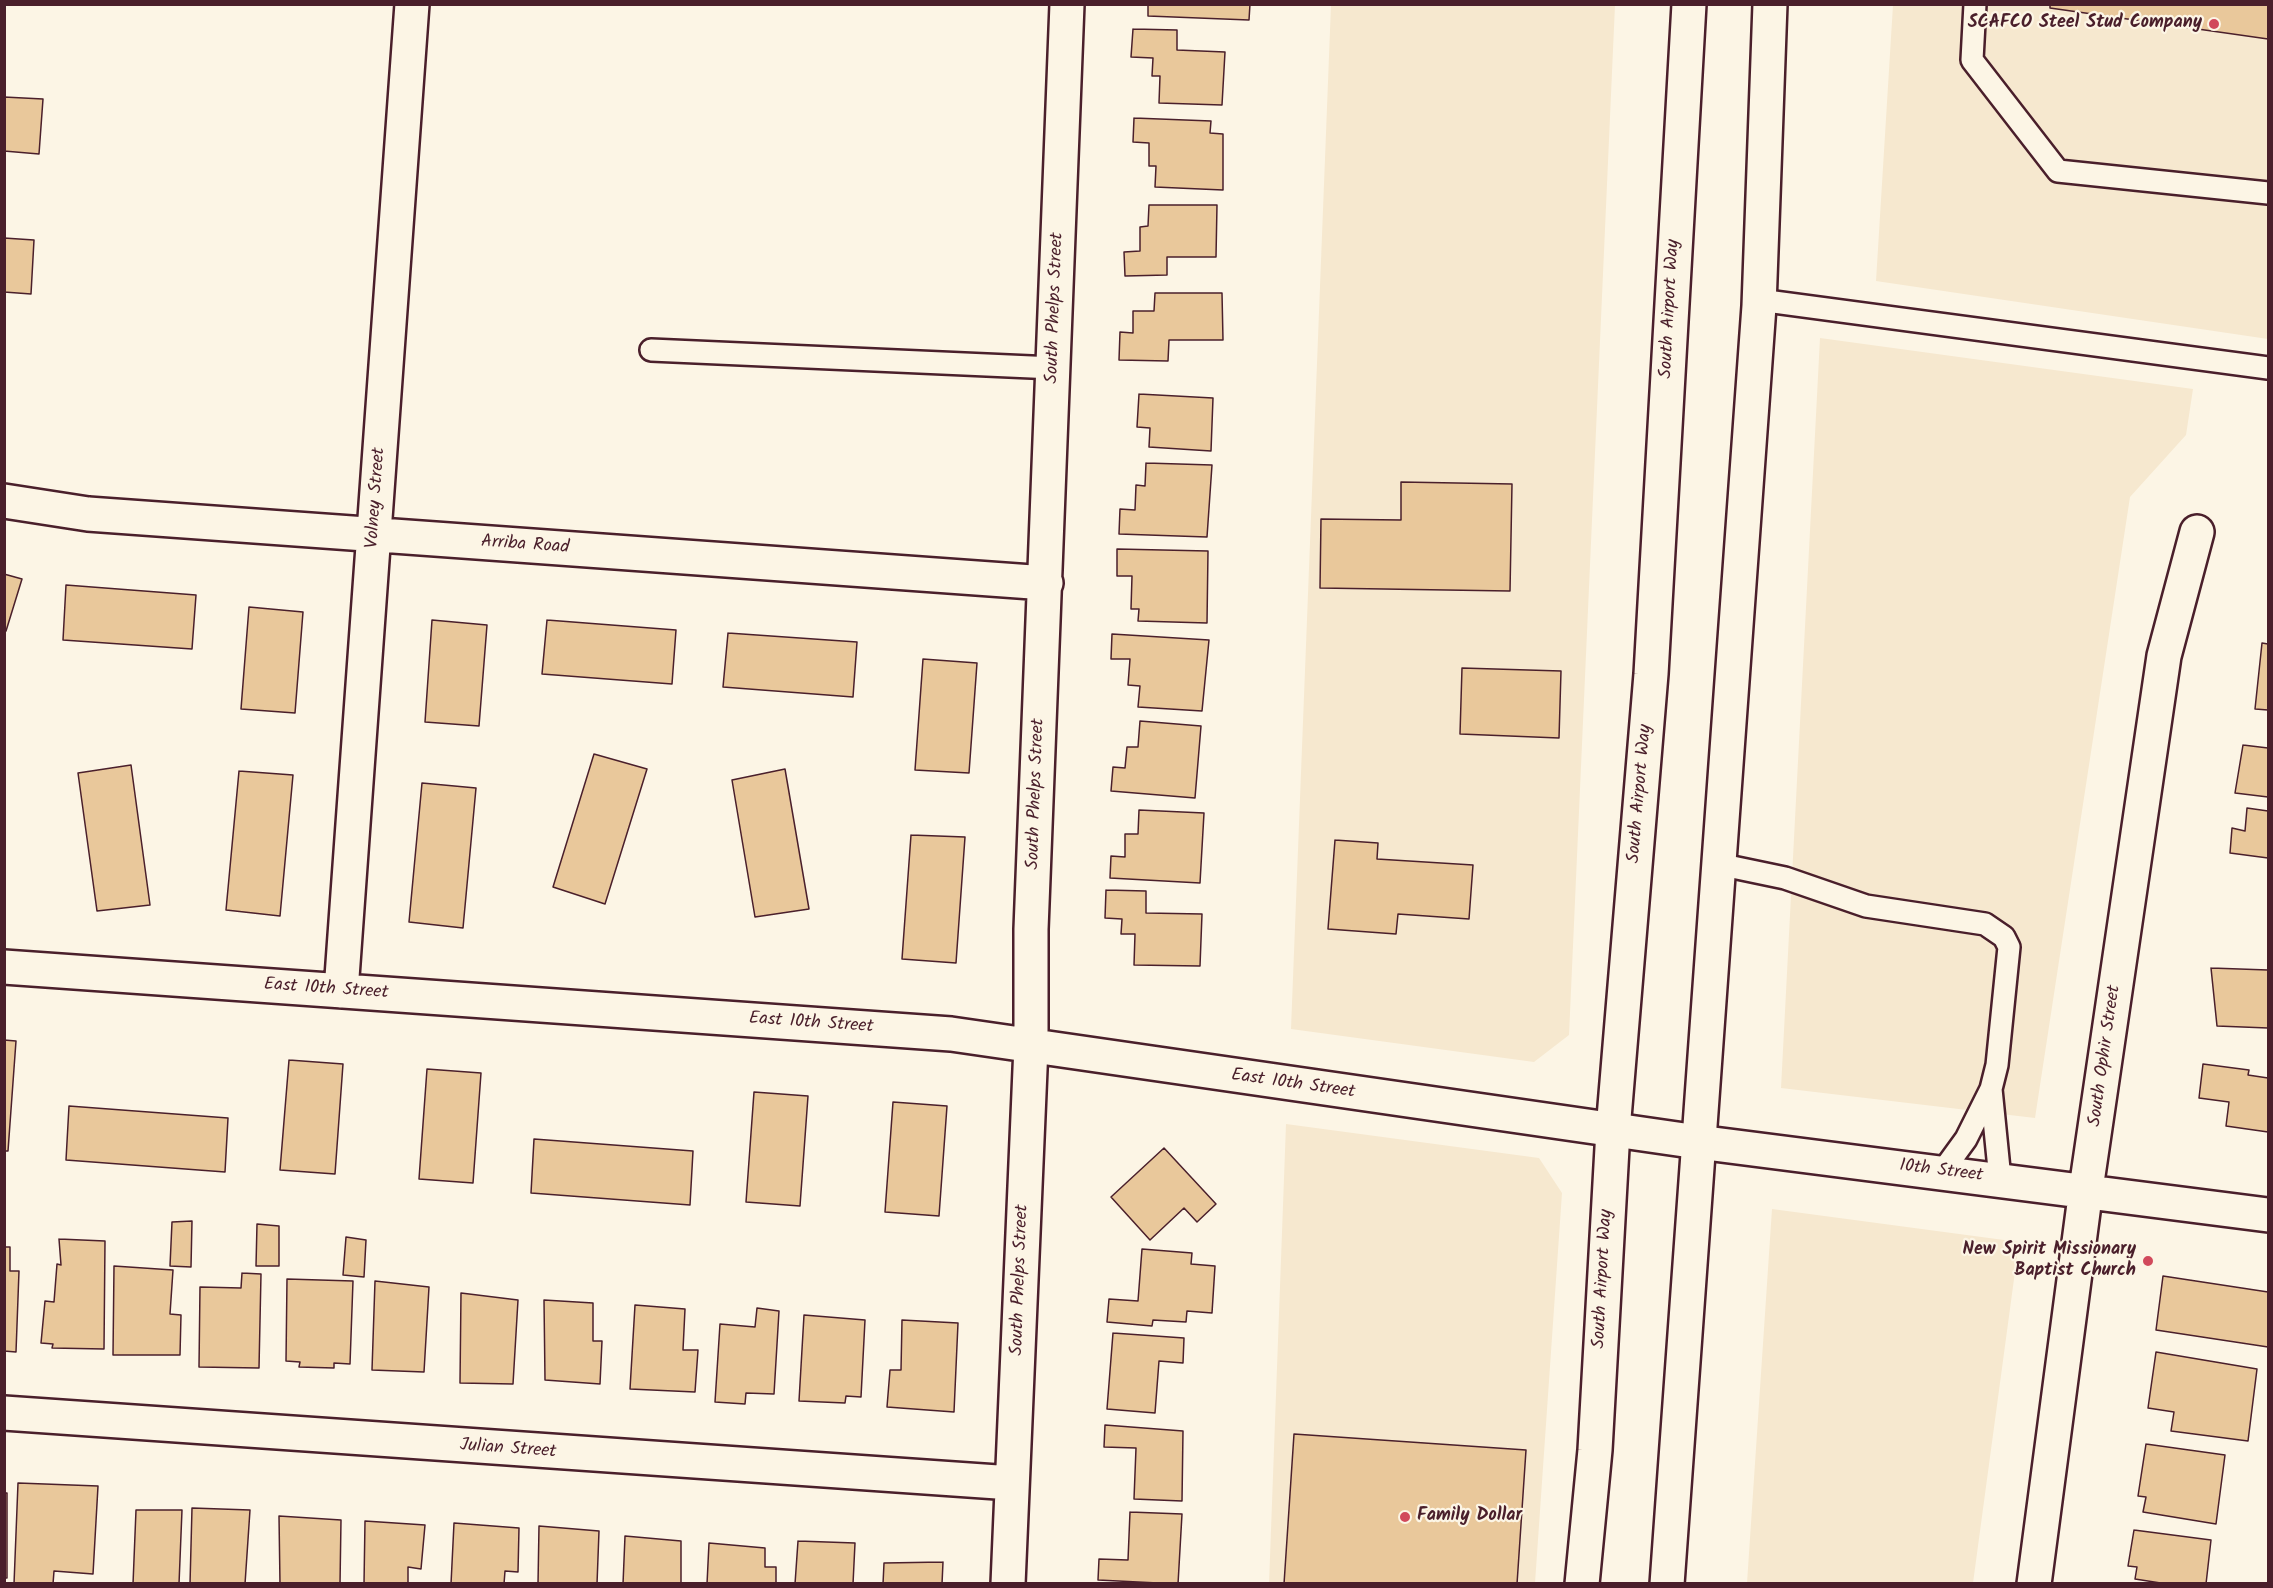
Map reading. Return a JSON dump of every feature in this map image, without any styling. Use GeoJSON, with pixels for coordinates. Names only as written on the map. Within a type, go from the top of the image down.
{"type":"FeatureCollection","features":[{"type":"Feature","properties":{"kind":"street","name":"Volney Street"},"geometry":{"type":"LineString","coordinates":[[341,991],[412,4]]}},
{"type":"Feature","properties":{"kind":"street","name":"South Phelps Street"},"geometry":{"type":"LineString","coordinates":[[1008,1584],[1030,1046],[1031,929],[1067,4]]}},
{"type":"Feature","properties":{"kind":"street","name":"South Airport Way"},"geometry":{"type":"LineString","coordinates":[[1582,1584],[1595,1450],[1613,1130],[1651,674],[1689,4]]}},
{"type":"Feature","properties":{"kind":"street"},"geometry":{"type":"LineString","coordinates":[[1667,1584],[1759,300],[1770,4]]}},
{"type":"Feature","properties":{"kind":"street","name":"Arriba Road"},"geometry":{"type":"LineString","coordinates":[[4,501],[88,514],[1046,583]]}},
{"type":"Feature","properties":{"kind":"street","name":"South Ophir Street"},"geometry":{"type":"LineString","coordinates":[[2034,1584],[2086,1189],[2164,656],[2197,532]]}},
{"type":"Feature","properties":{"kind":"street","name":"East 10th Street"},"geometry":{"type":"LineString","coordinates":[[4,967],[951,1034],[1613,1130]]}},
{"type":"Feature","properties":{"kind":"street","name":"10th Street"},"geometry":{"type":"LineString","coordinates":[[1613,1130],[1942,1173],[2086,1189],[2268,1215]]}},
{"type":"Feature","properties":{"kind":"street","name":"Julian Street"},"geometry":{"type":"LineString","coordinates":[[4,1413],[1012,1484]]}},
{"type":"Feature","properties":{"kind":"lane"},"geometry":{"type":"LineString","coordinates":[[1975,4],[1972,60],[2058,171],[2268,193]]}},
{"type":"Feature","properties":{"kind":"lane"},"geometry":{"type":"LineString","coordinates":[[1759,300],[2268,368]]}},
{"type":"Feature","properties":{"kind":"lane"},"geometry":{"type":"LineString","coordinates":[[651,350],[1054,368]]}},
{"type":"Feature","properties":{"kind":"lane"},"geometry":{"type":"LineString","coordinates":[[1718,864],[1785,879],[1866,906],[1985,924],[2004,938],[2008,947],[2001,1034],[1991,1089],[2000,1179]]}},
{"type":"Feature","properties":{"kind":"lane"},"geometry":{"type":"LineString","coordinates":[[1942,1173],[1966,1139],[1991,1089]]}},
{"type":"Feature","properties":{"kind":"shaded area"},"geometry":{"type":"Polygon","coordinates":[[[1331,5],[1615,5],[1569,1035],[1534,1062],[1291,1029],[1331,5]]]}},
{"type":"Feature","properties":{"kind":"shaded area"},"geometry":{"type":"Polygon","coordinates":[[[1893,5],[2268,5],[2268,339],[1876,281],[1893,5]]]}},
{"type":"Feature","properties":{"kind":"shaded area"},"geometry":{"type":"Polygon","coordinates":[[[1820,338],[2193,389],[2186,435],[2130,497],[2035,1118],[1781,1088],[1820,338]]]}},
{"type":"Feature","properties":{"kind":"shaded area"},"geometry":{"type":"Polygon","coordinates":[[[1286,1124],[1539,1158],[1562,1193],[1535,1583],[1269,1584],[1286,1124]]]}},
{"type":"Feature","properties":{"kind":"shaded area"},"geometry":{"type":"Polygon","coordinates":[[[1772,1209],[2019,1242],[1973,1583],[1747,1583],[1772,1209]]]}},
{"type":"Feature","properties":{"kind":"building"},"geometry":{"type":"Polygon","coordinates":[[[1148,4],[1250,4],[1249,20],[1148,16],[1148,4]]]}},
{"type":"Feature","properties":{"kind":"building","name":"SCAFCO Steel Stud Company"},"geometry":{"type":"Polygon","coordinates":[[[2050,4],[2268,4],[2268,39],[2050,8],[2050,4]]]}},
{"type":"Feature","properties":{"kind":"building"},"geometry":{"type":"Polygon","coordinates":[[[1133,29],[1177,30],[1177,50],[1225,52],[1222,105],[1159,103],[1160,76],[1152,76],[1153,58],[1131,57],[1133,29]]]}},
{"type":"Feature","properties":{"kind":"building"},"geometry":{"type":"Polygon","coordinates":[[[4,97],[43,99],[39,154],[4,151],[4,97]]]}},
{"type":"Feature","properties":{"kind":"building"},"geometry":{"type":"Polygon","coordinates":[[[1134,118],[1211,121],[1210,133],[1223,134],[1223,190],[1155,187],[1156,166],[1149,166],[1149,143],[1133,142],[1134,118]]]}},
{"type":"Feature","properties":{"kind":"building"},"geometry":{"type":"Polygon","coordinates":[[[1149,205],[1217,205],[1216,257],[1167,257],[1167,275],[1125,276],[1124,252],[1140,251],[1140,227],[1148,226],[1149,205]]]}},
{"type":"Feature","properties":{"kind":"building"},"geometry":{"type":"Polygon","coordinates":[[[4,238],[34,240],[31,294],[4,292],[4,238]]]}},
{"type":"Feature","properties":{"kind":"building"},"geometry":{"type":"Polygon","coordinates":[[[1155,293],[1222,293],[1223,340],[1169,340],[1168,361],[1119,360],[1120,332],[1133,333],[1133,311],[1154,311],[1155,293]]]}},
{"type":"Feature","properties":{"kind":"building"},"geometry":{"type":"Polygon","coordinates":[[[1139,394],[1213,398],[1211,451],[1149,447],[1150,428],[1137,427],[1139,394]]]}},
{"type":"Feature","properties":{"kind":"building"},"geometry":{"type":"Polygon","coordinates":[[[1146,463],[1212,465],[1207,537],[1119,534],[1120,509],[1135,510],[1136,485],[1145,486],[1146,463]]]}},
{"type":"Feature","properties":{"kind":"building"},"geometry":{"type":"Polygon","coordinates":[[[1401,482],[1512,484],[1510,591],[1320,588],[1321,519],[1401,520],[1401,482]]]}},
{"type":"Feature","properties":{"kind":"building"},"geometry":{"type":"Polygon","coordinates":[[[1117,549],[1208,551],[1207,623],[1138,621],[1139,609],[1131,609],[1132,576],[1117,576],[1117,549]]]}},
{"type":"Feature","properties":{"kind":"building"},"geometry":{"type":"Polygon","coordinates":[[[4,574],[22,579],[6,631],[4,630],[4,574]]]}},
{"type":"Feature","properties":{"kind":"building"},"geometry":{"type":"Polygon","coordinates":[[[66,585],[196,595],[192,649],[63,640],[66,585]]]}},
{"type":"Feature","properties":{"kind":"building"},"geometry":{"type":"Polygon","coordinates":[[[249,607],[303,612],[295,713],[241,709],[249,607]]]}},
{"type":"Feature","properties":{"kind":"building"},"geometry":{"type":"Polygon","coordinates":[[[432,620],[487,625],[479,726],[425,722],[432,620]]]}},
{"type":"Feature","properties":{"kind":"building"},"geometry":{"type":"Polygon","coordinates":[[[547,620],[676,630],[672,684],[542,674],[547,620]]]}},
{"type":"Feature","properties":{"kind":"building"},"geometry":{"type":"Polygon","coordinates":[[[728,633],[857,642],[853,697],[723,687],[728,633]]]}},
{"type":"Feature","properties":{"kind":"building"},"geometry":{"type":"Polygon","coordinates":[[[1112,634],[1209,640],[1202,711],[1138,707],[1140,686],[1128,685],[1130,659],[1111,659],[1112,634]]]}},
{"type":"Feature","properties":{"kind":"building"},"geometry":{"type":"Polygon","coordinates":[[[2262,643],[2268,644],[2268,710],[2255,709],[2262,643]]]}},
{"type":"Feature","properties":{"kind":"building"},"geometry":{"type":"Polygon","coordinates":[[[923,659],[977,663],[969,773],[915,770],[923,659]]]}},
{"type":"Feature","properties":{"kind":"building"},"geometry":{"type":"Polygon","coordinates":[[[1462,668],[1561,671],[1559,738],[1460,734],[1462,668]]]}},
{"type":"Feature","properties":{"kind":"building"},"geometry":{"type":"Polygon","coordinates":[[[1140,721],[1201,726],[1195,798],[1111,791],[1113,767],[1125,768],[1127,747],[1138,747],[1140,721]]]}},
{"type":"Feature","properties":{"kind":"building"},"geometry":{"type":"Polygon","coordinates":[[[2243,745],[2268,748],[2268,797],[2235,793],[2243,745]]]}},
{"type":"Feature","properties":{"kind":"building"},"geometry":{"type":"Polygon","coordinates":[[[594,754],[647,769],[605,904],[553,887],[594,754]]]}},
{"type":"Feature","properties":{"kind":"building"},"geometry":{"type":"Polygon","coordinates":[[[131,765],[150,905],[97,911],[78,773],[131,765]]]}},
{"type":"Feature","properties":{"kind":"building"},"geometry":{"type":"Polygon","coordinates":[[[785,769],[809,909],[755,917],[732,780],[785,769]]]}},
{"type":"Feature","properties":{"kind":"building"},"geometry":{"type":"Polygon","coordinates":[[[239,771],[293,775],[280,916],[226,910],[239,771]]]}},
{"type":"Feature","properties":{"kind":"building"},"geometry":{"type":"Polygon","coordinates":[[[422,783],[476,788],[463,928],[409,922],[422,783]]]}},
{"type":"Feature","properties":{"kind":"building"},"geometry":{"type":"Polygon","coordinates":[[[2247,808],[2268,811],[2268,858],[2230,853],[2232,828],[2245,831],[2247,808]]]}},
{"type":"Feature","properties":{"kind":"building"},"geometry":{"type":"Polygon","coordinates":[[[1139,810],[1204,813],[1200,883],[1110,878],[1111,856],[1125,857],[1125,834],[1138,834],[1139,810]]]}},
{"type":"Feature","properties":{"kind":"building"},"geometry":{"type":"Polygon","coordinates":[[[911,835],[965,837],[956,963],[902,959],[911,835]]]}},
{"type":"Feature","properties":{"kind":"building"},"geometry":{"type":"Polygon","coordinates":[[[1335,840],[1378,843],[1377,859],[1473,865],[1469,919],[1398,914],[1396,934],[1328,929],[1335,840]]]}},
{"type":"Feature","properties":{"kind":"building"},"geometry":{"type":"Polygon","coordinates":[[[1106,890],[1146,891],[1146,913],[1202,914],[1200,966],[1134,965],[1135,934],[1121,934],[1122,919],[1105,918],[1106,890]]]}},
{"type":"Feature","properties":{"kind":"building"},"geometry":{"type":"Polygon","coordinates":[[[2211,968],[2268,970],[2268,1028],[2217,1026],[2211,968]]]}},
{"type":"Feature","properties":{"kind":"building"},"geometry":{"type":"Polygon","coordinates":[[[4,1040],[16,1041],[8,1151],[4,1151],[4,1040]]]}},
{"type":"Feature","properties":{"kind":"building"},"geometry":{"type":"Polygon","coordinates":[[[289,1060],[343,1064],[335,1174],[280,1170],[289,1060]]]}},
{"type":"Feature","properties":{"kind":"building"},"geometry":{"type":"Polygon","coordinates":[[[2203,1064],[2249,1070],[2248,1075],[2268,1078],[2268,1132],[2226,1126],[2229,1102],[2199,1098],[2203,1064]]]}},
{"type":"Feature","properties":{"kind":"building"},"geometry":{"type":"Polygon","coordinates":[[[427,1069],[481,1073],[473,1183],[419,1179],[427,1069]]]}},
{"type":"Feature","properties":{"kind":"building"},"geometry":{"type":"Polygon","coordinates":[[[754,1092],[808,1096],[800,1206],[746,1202],[754,1092]]]}},
{"type":"Feature","properties":{"kind":"building"},"geometry":{"type":"Polygon","coordinates":[[[893,1102],[947,1106],[939,1216],[885,1212],[893,1102]]]}},
{"type":"Feature","properties":{"kind":"building"},"geometry":{"type":"Polygon","coordinates":[[[69,1106],[228,1118],[225,1172],[66,1160],[69,1106]]]}},
{"type":"Feature","properties":{"kind":"building"},"geometry":{"type":"Polygon","coordinates":[[[534,1139],[693,1151],[690,1205],[531,1193],[534,1139]]]}},
{"type":"Feature","properties":{"kind":"building"},"geometry":{"type":"Polygon","coordinates":[[[1164,1148],[1216,1204],[1197,1222],[1184,1208],[1150,1240],[1111,1197],[1164,1148]]]}},
{"type":"Feature","properties":{"kind":"building"},"geometry":{"type":"Polygon","coordinates":[[[192,1221],[191,1267],[170,1266],[172,1222],[192,1221]]]}},
{"type":"Feature","properties":{"kind":"building"},"geometry":{"type":"Polygon","coordinates":[[[257,1224],[279,1226],[279,1266],[256,1266],[257,1224]]]}},
{"type":"Feature","properties":{"kind":"building"},"geometry":{"type":"Polygon","coordinates":[[[346,1237],[366,1240],[364,1277],[343,1275],[346,1237]]]}},
{"type":"Feature","properties":{"kind":"building"},"geometry":{"type":"Polygon","coordinates":[[[59,1239],[105,1241],[104,1349],[52,1348],[53,1344],[41,1343],[45,1301],[54,1302],[57,1264],[61,1265],[59,1239]]]}},
{"type":"Feature","properties":{"kind":"building"},"geometry":{"type":"Polygon","coordinates":[[[4,1247],[10,1247],[10,1271],[19,1271],[16,1352],[4,1351],[4,1247]]]}},
{"type":"Feature","properties":{"kind":"building"},"geometry":{"type":"Polygon","coordinates":[[[1142,1249],[1192,1253],[1191,1264],[1215,1266],[1212,1313],[1187,1311],[1186,1322],[1153,1320],[1152,1326],[1107,1322],[1109,1299],[1138,1301],[1142,1249]]]}},
{"type":"Feature","properties":{"kind":"building"},"geometry":{"type":"Polygon","coordinates":[[[114,1266],[173,1270],[170,1314],[181,1315],[180,1355],[113,1355],[114,1266]]]}},
{"type":"Feature","properties":{"kind":"building"},"geometry":{"type":"Polygon","coordinates":[[[242,1273],[261,1274],[259,1368],[199,1367],[200,1287],[241,1288],[242,1273]]]}},
{"type":"Feature","properties":{"kind":"building"},"geometry":{"type":"Polygon","coordinates":[[[2163,1276],[2268,1292],[2268,1347],[2156,1330],[2163,1276]]]}},
{"type":"Feature","properties":{"kind":"building"},"geometry":{"type":"Polygon","coordinates":[[[287,1279],[353,1281],[350,1364],[334,1363],[334,1368],[299,1367],[300,1362],[286,1361],[287,1279]]]}},
{"type":"Feature","properties":{"kind":"building"},"geometry":{"type":"Polygon","coordinates":[[[375,1281],[429,1287],[424,1372],[372,1370],[375,1281]]]}},
{"type":"Feature","properties":{"kind":"building"},"geometry":{"type":"Polygon","coordinates":[[[461,1293],[518,1300],[513,1384],[460,1383],[461,1293]]]}},
{"type":"Feature","properties":{"kind":"building"},"geometry":{"type":"Polygon","coordinates":[[[544,1300],[593,1303],[593,1341],[602,1341],[600,1384],[545,1380],[544,1300]]]}},
{"type":"Feature","properties":{"kind":"building"},"geometry":{"type":"Polygon","coordinates":[[[635,1305],[685,1309],[683,1350],[698,1350],[695,1392],[630,1389],[635,1305]]]}},
{"type":"Feature","properties":{"kind":"building"},"geometry":{"type":"Polygon","coordinates":[[[757,1308],[779,1311],[774,1394],[746,1393],[745,1404],[715,1402],[720,1324],[755,1327],[757,1308]]]}},
{"type":"Feature","properties":{"kind":"building"},"geometry":{"type":"Polygon","coordinates":[[[804,1315],[865,1320],[861,1397],[846,1396],[845,1403],[799,1401],[804,1315]]]}},
{"type":"Feature","properties":{"kind":"building"},"geometry":{"type":"Polygon","coordinates":[[[902,1320],[958,1323],[954,1412],[887,1407],[890,1370],[901,1370],[902,1320]]]}},
{"type":"Feature","properties":{"kind":"building"},"geometry":{"type":"Polygon","coordinates":[[[1113,1333],[1184,1338],[1183,1363],[1159,1361],[1155,1413],[1107,1409],[1113,1333]]]}},
{"type":"Feature","properties":{"kind":"building"},"geometry":{"type":"Polygon","coordinates":[[[2156,1352],[2257,1369],[2248,1441],[2171,1431],[2174,1412],[2148,1408],[2156,1352]]]}},
{"type":"Feature","properties":{"kind":"building"},"geometry":{"type":"Polygon","coordinates":[[[1105,1425],[1183,1431],[1182,1501],[1134,1499],[1136,1448],[1104,1447],[1105,1425]]]}},
{"type":"Feature","properties":{"kind":"building","name":"Family Dollar"},"geometry":{"type":"Polygon","coordinates":[[[1294,1434],[1526,1450],[1517,1584],[1284,1584],[1294,1434]]]}},
{"type":"Feature","properties":{"kind":"building"},"geometry":{"type":"Polygon","coordinates":[[[2146,1444],[2225,1455],[2216,1524],[2143,1512],[2146,1497],[2138,1496],[2146,1444]]]}},
{"type":"Feature","properties":{"kind":"building"},"geometry":{"type":"Polygon","coordinates":[[[18,1483],[98,1486],[93,1574],[54,1571],[53,1584],[14,1584],[18,1483]]]}},
{"type":"Feature","properties":{"kind":"building"},"geometry":{"type":"Polygon","coordinates":[[[4,1493],[7,1493],[7,1578],[4,1578],[4,1493]]]}},
{"type":"Feature","properties":{"kind":"building"},"geometry":{"type":"Polygon","coordinates":[[[192,1508],[250,1510],[245,1584],[190,1584],[192,1508]]]}},
{"type":"Feature","properties":{"kind":"building"},"geometry":{"type":"Polygon","coordinates":[[[136,1510],[182,1510],[179,1584],[133,1584],[136,1510]]]}},
{"type":"Feature","properties":{"kind":"building"},"geometry":{"type":"Polygon","coordinates":[[[1130,1512],[1182,1514],[1178,1584],[1098,1580],[1099,1559],[1128,1560],[1130,1512]]]}},
{"type":"Feature","properties":{"kind":"building"},"geometry":{"type":"Polygon","coordinates":[[[279,1516],[341,1520],[340,1584],[280,1584],[279,1516]]]}},
{"type":"Feature","properties":{"kind":"building"},"geometry":{"type":"Polygon","coordinates":[[[365,1521],[425,1525],[421,1569],[408,1567],[408,1584],[364,1584],[365,1521]]]}},
{"type":"Feature","properties":{"kind":"building"},"geometry":{"type":"Polygon","coordinates":[[[454,1523],[519,1528],[518,1572],[505,1571],[504,1584],[451,1584],[454,1523]]]}},
{"type":"Feature","properties":{"kind":"building"},"geometry":{"type":"Polygon","coordinates":[[[539,1526],[599,1531],[597,1584],[538,1584],[539,1526]]]}},
{"type":"Feature","properties":{"kind":"building"},"geometry":{"type":"Polygon","coordinates":[[[2134,1530],[2211,1540],[2206,1584],[2167,1584],[2135,1579],[2137,1567],[2128,1566],[2134,1530]]]}},
{"type":"Feature","properties":{"kind":"building"},"geometry":{"type":"Polygon","coordinates":[[[625,1536],[681,1541],[681,1584],[623,1584],[625,1536]]]}},
{"type":"Feature","properties":{"kind":"building"},"geometry":{"type":"Polygon","coordinates":[[[798,1541],[855,1543],[853,1584],[795,1584],[798,1541]]]}},
{"type":"Feature","properties":{"kind":"building"},"geometry":{"type":"Polygon","coordinates":[[[709,1543],[765,1548],[765,1567],[776,1567],[776,1584],[707,1584],[709,1543]]]}},
{"type":"Feature","properties":{"kind":"building"},"geometry":{"type":"Polygon","coordinates":[[[943,1562],[942,1584],[883,1584],[884,1563],[943,1562]]]}},
{"type":"Feature","properties":{"kind":"place","name":"SCAFCO Steel Stud Company"},"geometry":{"type":"Point","coordinates":[2214,24]}},
{"type":"Feature","properties":{"kind":"place","name":"New Spirit Missionary Baptist Church"},"geometry":{"type":"Point","coordinates":[2148,1261]}},
{"type":"Feature","properties":{"kind":"place","name":"Family Dollar"},"geometry":{"type":"Point","coordinates":[1405,1517]}}]}
